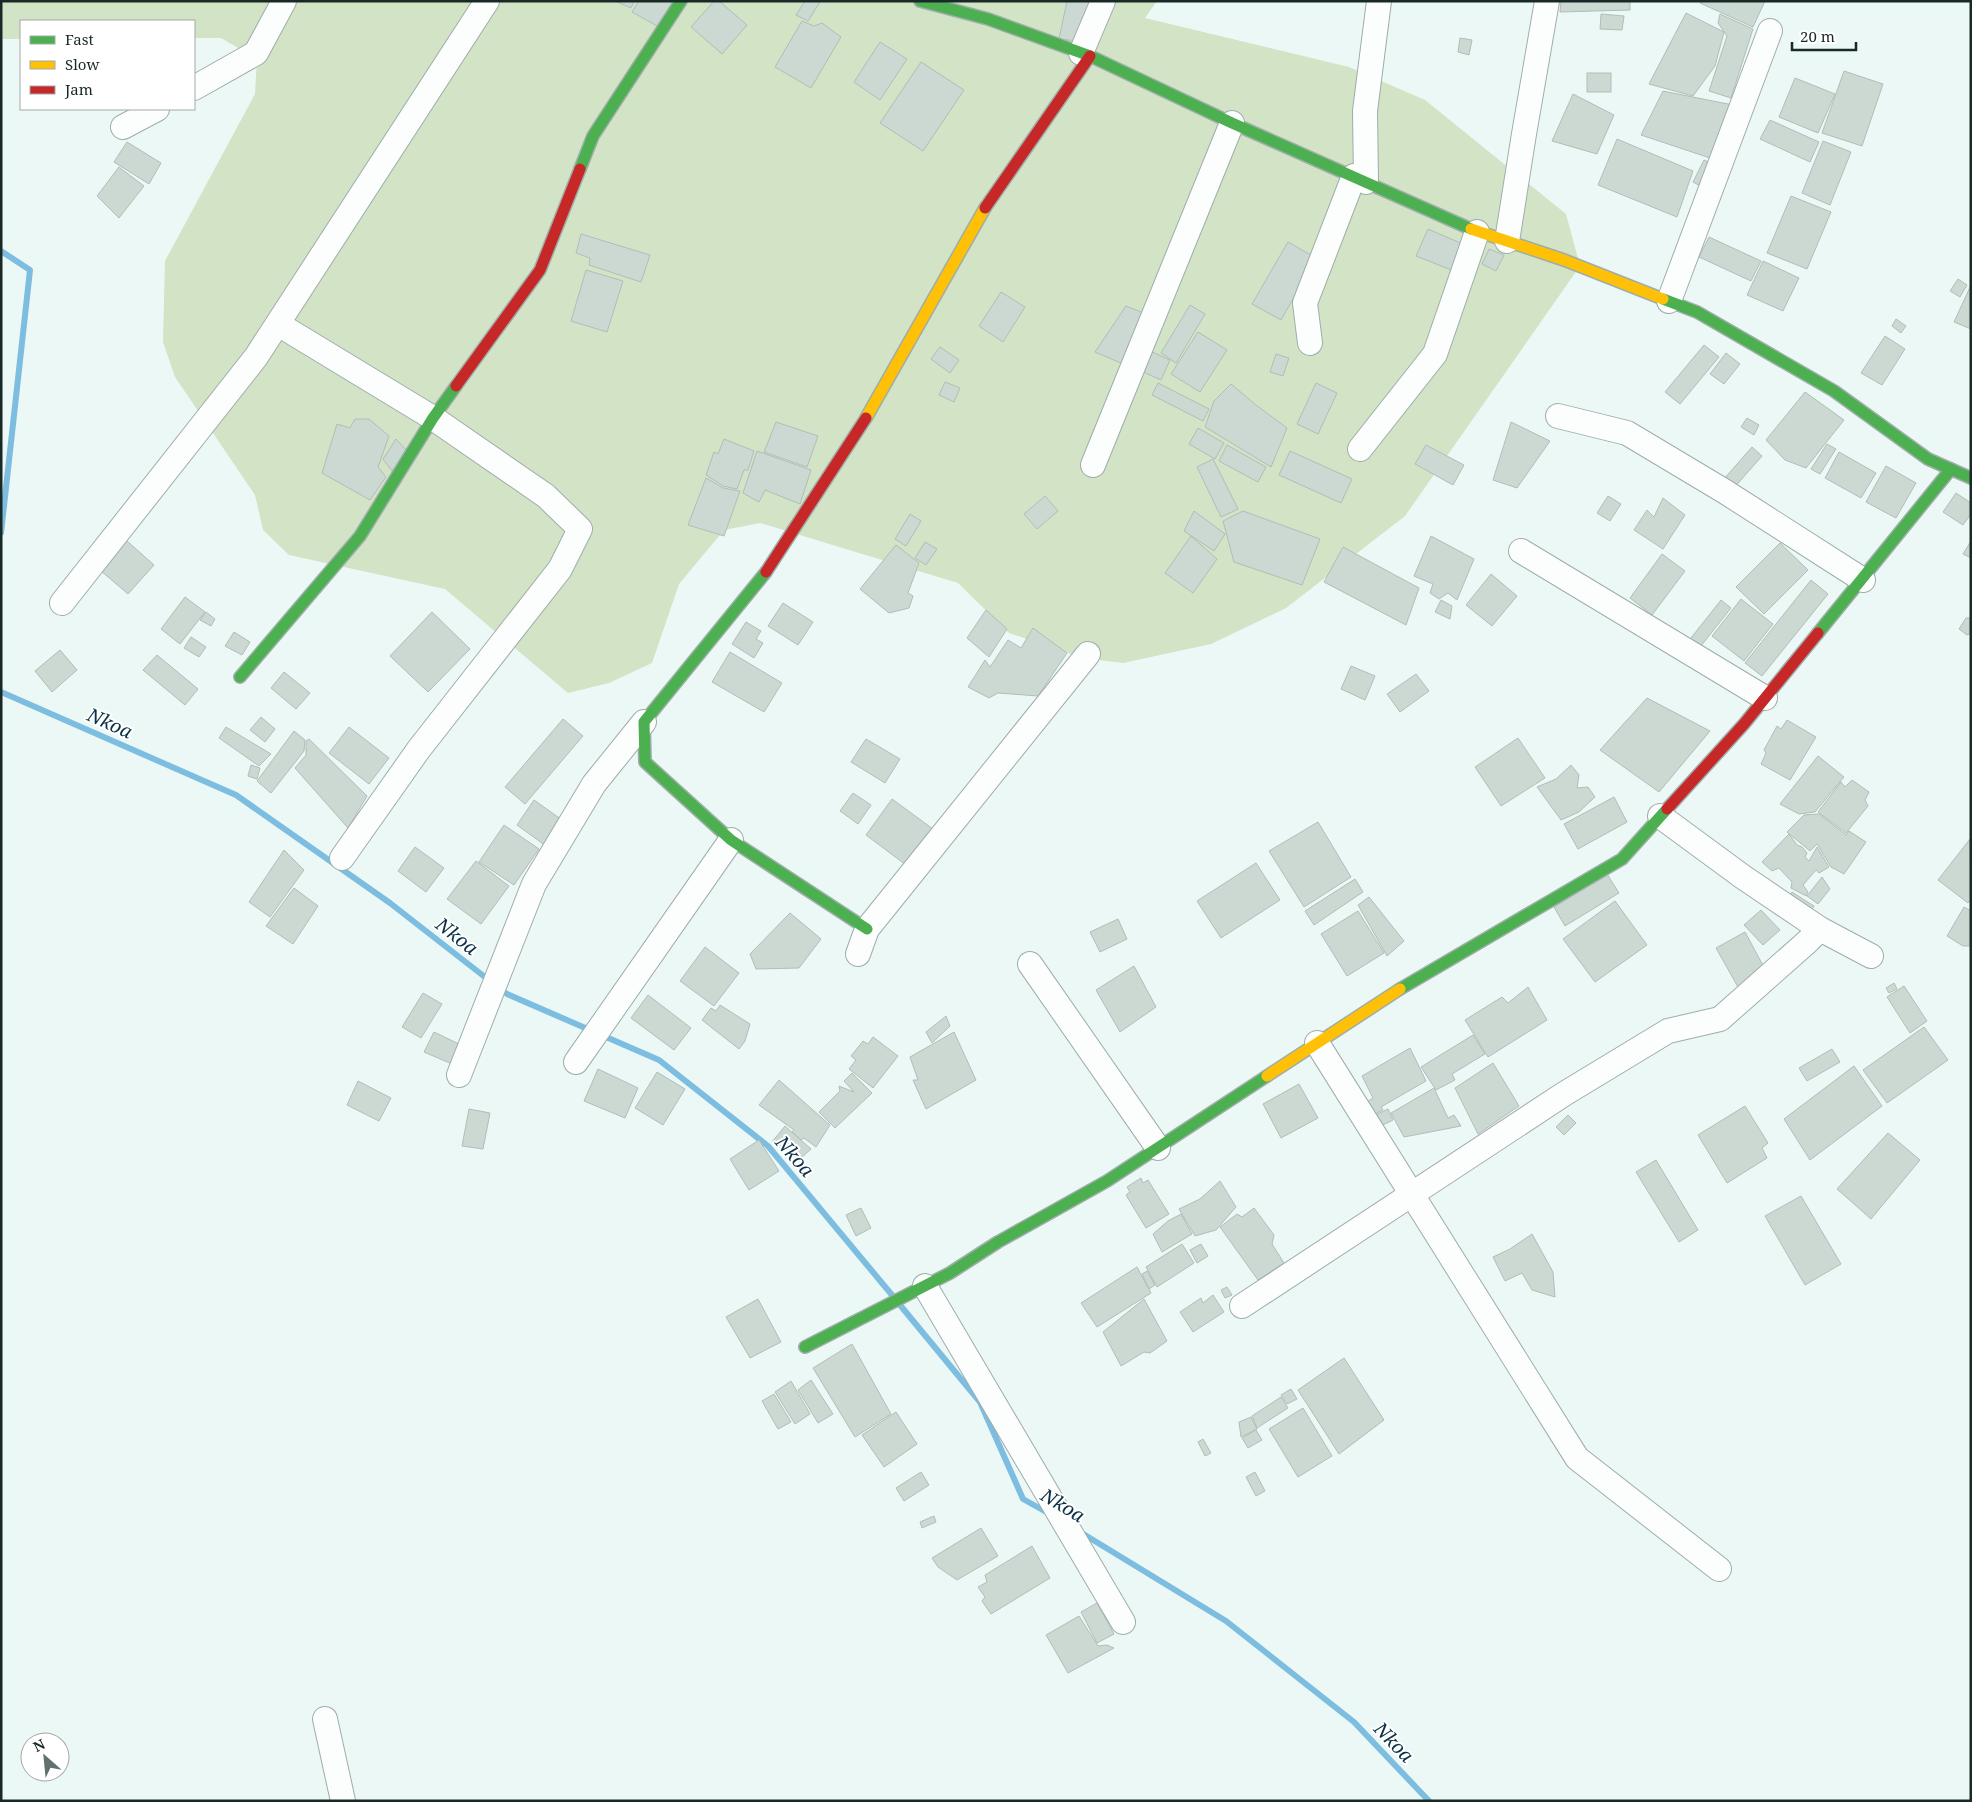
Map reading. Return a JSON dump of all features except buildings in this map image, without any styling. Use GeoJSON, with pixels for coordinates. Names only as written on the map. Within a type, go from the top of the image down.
{"type":"FeatureCollection","features":[{"type":"Feature","properties":{"kind":"street"},"geometry":{"type":"LineString","coordinates":[[195,87],[256,53],[284,1]]}},
{"type":"Feature","properties":{"kind":"street"},"geometry":{"type":"LineString","coordinates":[[62,604],[256,357],[487,1]]}},
{"type":"Feature","properties":{"kind":"street"},"geometry":{"type":"LineString","coordinates":[[240,677],[360,536],[433,418],[540,270],[593,136],[681,1]]}},
{"type":"Feature","properties":{"kind":"street"},"geometry":{"type":"LineString","coordinates":[[805,1347],[950,1273],[998,1242],[1107,1181],[1406,985],[1622,859],[1744,724],[1862,580],[1965,472],[1928,459],[1834,392],[1697,312],[1564,260],[1477,232],[1085,55],[988,19],[920,1]]}},
{"type":"Feature","properties":{"kind":"street"},"geometry":{"type":"LineString","coordinates":[[459,1074],[534,884],[594,784],[765,574],[871,410],[982,212],[1085,55],[1103,1]]}},
{"type":"Feature","properties":{"kind":"street"},"geometry":{"type":"LineString","coordinates":[[1310,343],[1305,304],[1360,179],[1379,1]]}},
{"type":"Feature","properties":{"kind":"street"},"geometry":{"type":"LineString","coordinates":[[1507,241],[1547,1]]}},
{"type":"Feature","properties":{"kind":"street"},"geometry":{"type":"LineString","coordinates":[[1669,301],[1770,31]]}},
{"type":"Feature","properties":{"kind":"street"},"geometry":{"type":"LineString","coordinates":[[124,127],[155,110]]}},
{"type":"Feature","properties":{"kind":"street"},"geometry":{"type":"LineString","coordinates":[[1093,465],[1232,122]]}},
{"type":"Feature","properties":{"kind":"street"},"geometry":{"type":"LineString","coordinates":[[1360,449],[1435,354],[1477,232]]}},
{"type":"Feature","properties":{"kind":"street"},"geometry":{"type":"LineString","coordinates":[[278,324],[433,418],[546,496],[580,529],[560,569],[419,749],[342,858]]}},
{"type":"Feature","properties":{"kind":"street"},"geometry":{"type":"LineString","coordinates":[[1558,416],[1627,433],[1724,491],[1862,580]]}},
{"type":"Feature","properties":{"kind":"street"},"geometry":{"type":"LineString","coordinates":[[1522,551],[1765,698]]}},
{"type":"Feature","properties":{"kind":"street"},"geometry":{"type":"LineString","coordinates":[[858,954],[868,929],[1088,654]]}},
{"type":"Feature","properties":{"kind":"street"},"geometry":{"type":"LineString","coordinates":[[644,722],[644,762],[731,840],[868,929]]}},
{"type":"Feature","properties":{"kind":"street"},"geometry":{"type":"LineString","coordinates":[[1660,816],[1743,878],[1820,929],[1871,956]]}},
{"type":"Feature","properties":{"kind":"street"},"geometry":{"type":"LineString","coordinates":[[576,1062],[731,840]]}},
{"type":"Feature","properties":{"kind":"street"},"geometry":{"type":"LineString","coordinates":[[1242,1306],[1564,1094],[1668,1031],[1720,1019],[1820,929]]}},
{"type":"Feature","properties":{"kind":"street"},"geometry":{"type":"LineString","coordinates":[[1030,964],[1158,1148]]}},
{"type":"Feature","properties":{"kind":"street"},"geometry":{"type":"LineString","coordinates":[[1317,1043],[1577,1458],[1719,1569]]}},
{"type":"Feature","properties":{"kind":"street"},"geometry":{"type":"LineString","coordinates":[[925,1286],[1123,1622]]}},
{"type":"Feature","properties":{"kind":"street"},"geometry":{"type":"LineString","coordinates":[[325,1719],[343,1801]]}},
{"type":"Feature","properties":{"kind":"green space"},"geometry":{"type":"Polygon","coordinates":[[[1,1],[1157,1],[1145,18],[1349,67],[1425,100],[1566,214],[1580,266],[1405,516],[1286,608],[1211,644],[1123,663],[1083,658],[1009,633],[958,583],[760,523],[724,530],[679,584],[652,663],[609,683],[568,693],[445,589],[289,555],[263,530],[255,495],[175,377],[163,342],[165,261],[255,94],[257,59],[221,38],[195,38],[195,20],[20,20],[20,39],[1,39],[1,1]]]}},
{"type":"Feature","properties":{"kind":"waterway","name":"Nkoa"},"geometry":{"type":"LineString","coordinates":[[1,251],[30,270],[1,533]]}},
{"type":"Feature","properties":{"kind":"waterway","name":"Nkoa"},"geometry":{"type":"LineString","coordinates":[[1,692],[236,795],[390,903],[490,981]]}},
{"type":"Feature","properties":{"kind":"waterway","name":"Nkoa"},"geometry":{"type":"LineString","coordinates":[[498,987],[507,994],[659,1060],[768,1146],[892,1295]]}},
{"type":"Feature","properties":{"kind":"waterway","name":"Nkoa"},"geometry":{"type":"LineString","coordinates":[[900,1305],[980,1402],[1023,1499],[1050,1514]]}},
{"type":"Feature","properties":{"kind":"waterway","name":"Nkoa"},"geometry":{"type":"LineString","coordinates":[[1080,1532],[1226,1621],[1354,1722],[1429,1801]]}},
{"type":"Feature","properties":{"kind":"traffic: fast"},"geometry":{"type":"LineString","coordinates":[[580,169],[593,136],[681,1]]}},
{"type":"Feature","properties":{"kind":"traffic: fast"},"geometry":{"type":"LineString","coordinates":[[920,1],[988,19],[1090,56],[1232,123],[1471,229]]}},
{"type":"Feature","properties":{"kind":"traffic: fast"},"geometry":{"type":"LineString","coordinates":[[1663,299],[1697,312],[1834,391],[1928,459],[1971,478]]}},
{"type":"Feature","properties":{"kind":"traffic: fast"},"geometry":{"type":"LineString","coordinates":[[240,677],[360,536],[433,418],[456,386]]}},
{"type":"Feature","properties":{"kind":"traffic: fast"},"geometry":{"type":"LineString","coordinates":[[1818,633],[1951,469]]}},
{"type":"Feature","properties":{"kind":"traffic: fast"},"geometry":{"type":"LineString","coordinates":[[766,572],[644,722],[645,762],[731,840],[867,929]]}},
{"type":"Feature","properties":{"kind":"traffic: fast"},"geometry":{"type":"LineString","coordinates":[[1400,989],[1622,859],[1667,809]]}},
{"type":"Feature","properties":{"kind":"traffic: fast"},"geometry":{"type":"LineString","coordinates":[[805,1347],[950,1273],[998,1242],[1107,1181],[1267,1076]]}},
{"type":"Feature","properties":{"kind":"traffic: slow"},"geometry":{"type":"LineString","coordinates":[[866,418],[985,208]]}},
{"type":"Feature","properties":{"kind":"traffic: slow"},"geometry":{"type":"LineString","coordinates":[[1471,229],[1564,260],[1663,299]]}},
{"type":"Feature","properties":{"kind":"traffic: slow"},"geometry":{"type":"LineString","coordinates":[[1267,1076],[1400,989]]}},
{"type":"Feature","properties":{"kind":"traffic: jam"},"geometry":{"type":"LineString","coordinates":[[985,208],[1090,56]]}},
{"type":"Feature","properties":{"kind":"traffic: jam"},"geometry":{"type":"LineString","coordinates":[[456,386],[540,270],[580,169]]}},
{"type":"Feature","properties":{"kind":"traffic: jam"},"geometry":{"type":"LineString","coordinates":[[766,572],[866,418]]}},
{"type":"Feature","properties":{"kind":"traffic: jam"},"geometry":{"type":"LineString","coordinates":[[1667,809],[1744,724],[1818,633]]}}]}
